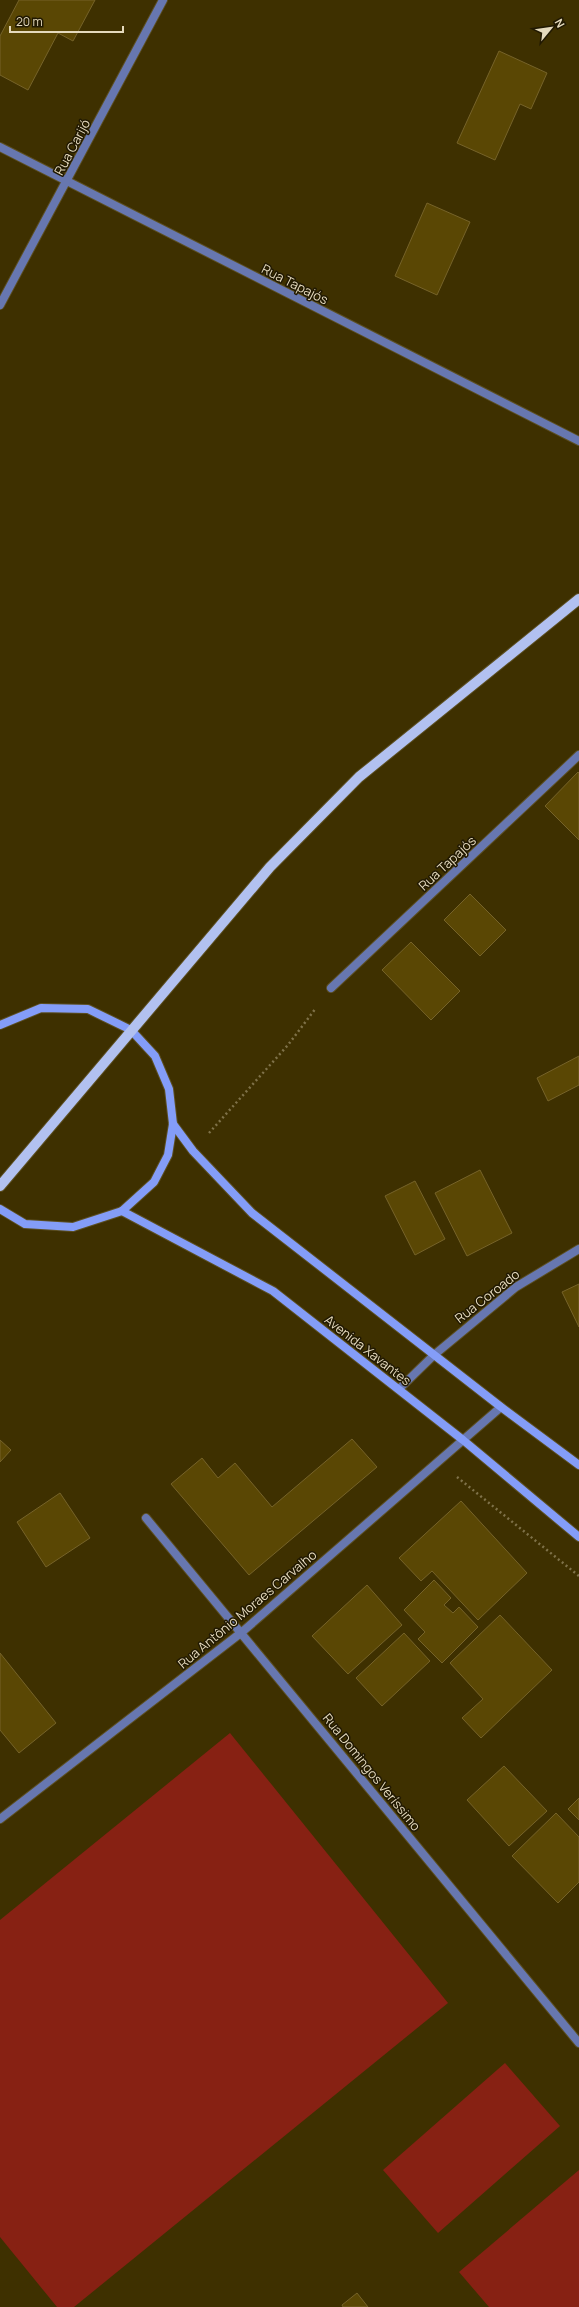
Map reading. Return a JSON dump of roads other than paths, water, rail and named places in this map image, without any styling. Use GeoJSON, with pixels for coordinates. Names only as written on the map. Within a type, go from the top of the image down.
{"type":"FeatureCollection","features":[{"type":"Feature","properties":{"kind":"main road"},"geometry":{"type":"LineString","coordinates":[[0,1186],[270,867],[359,777],[579,599]]}},
{"type":"Feature","properties":{"kind":"main road"},"geometry":{"type":"LineString","coordinates":[[0,1025],[41,1008],[88,1009],[131,1030],[155,1056],[169,1089],[173,1124],[168,1155],[154,1182],[122,1212],[73,1227],[25,1224],[0,1209]]}},
{"type":"Feature","properties":{"kind":"main road"},"geometry":{"type":"LineString","coordinates":[[173,1124],[193,1151],[252,1213],[501,1407],[579,1465]]}},
{"type":"Feature","properties":{"kind":"main road","name":"Avenida Xavantes"},"geometry":{"type":"LineString","coordinates":[[122,1212],[273,1291],[463,1440],[579,1537]]}},
{"type":"Feature","properties":{"kind":"street","name":"Rua Carijó"},"geometry":{"type":"LineString","coordinates":[[0,305],[163,0]]}},
{"type":"Feature","properties":{"kind":"street","name":"Rua Tapajós"},"geometry":{"type":"LineString","coordinates":[[0,147],[66,183],[579,441]]}},
{"type":"Feature","properties":{"kind":"street","name":"Rua Tapajós"},"geometry":{"type":"LineString","coordinates":[[331,988],[579,755]]}},
{"type":"Feature","properties":{"kind":"street","name":"Rua Coroado"},"geometry":{"type":"LineString","coordinates":[[399,1389],[434,1355],[516,1287],[579,1249]]}},
{"type":"Feature","properties":{"kind":"street","name":"Rua Antônio Moraes Carvalho"},"geometry":{"type":"LineString","coordinates":[[0,1819],[242,1632],[501,1407]]}},
{"type":"Feature","properties":{"kind":"street","name":"Rua Domingos Veríssimo"},"geometry":{"type":"LineString","coordinates":[[146,1518],[242,1632],[579,2043]]}}]}
